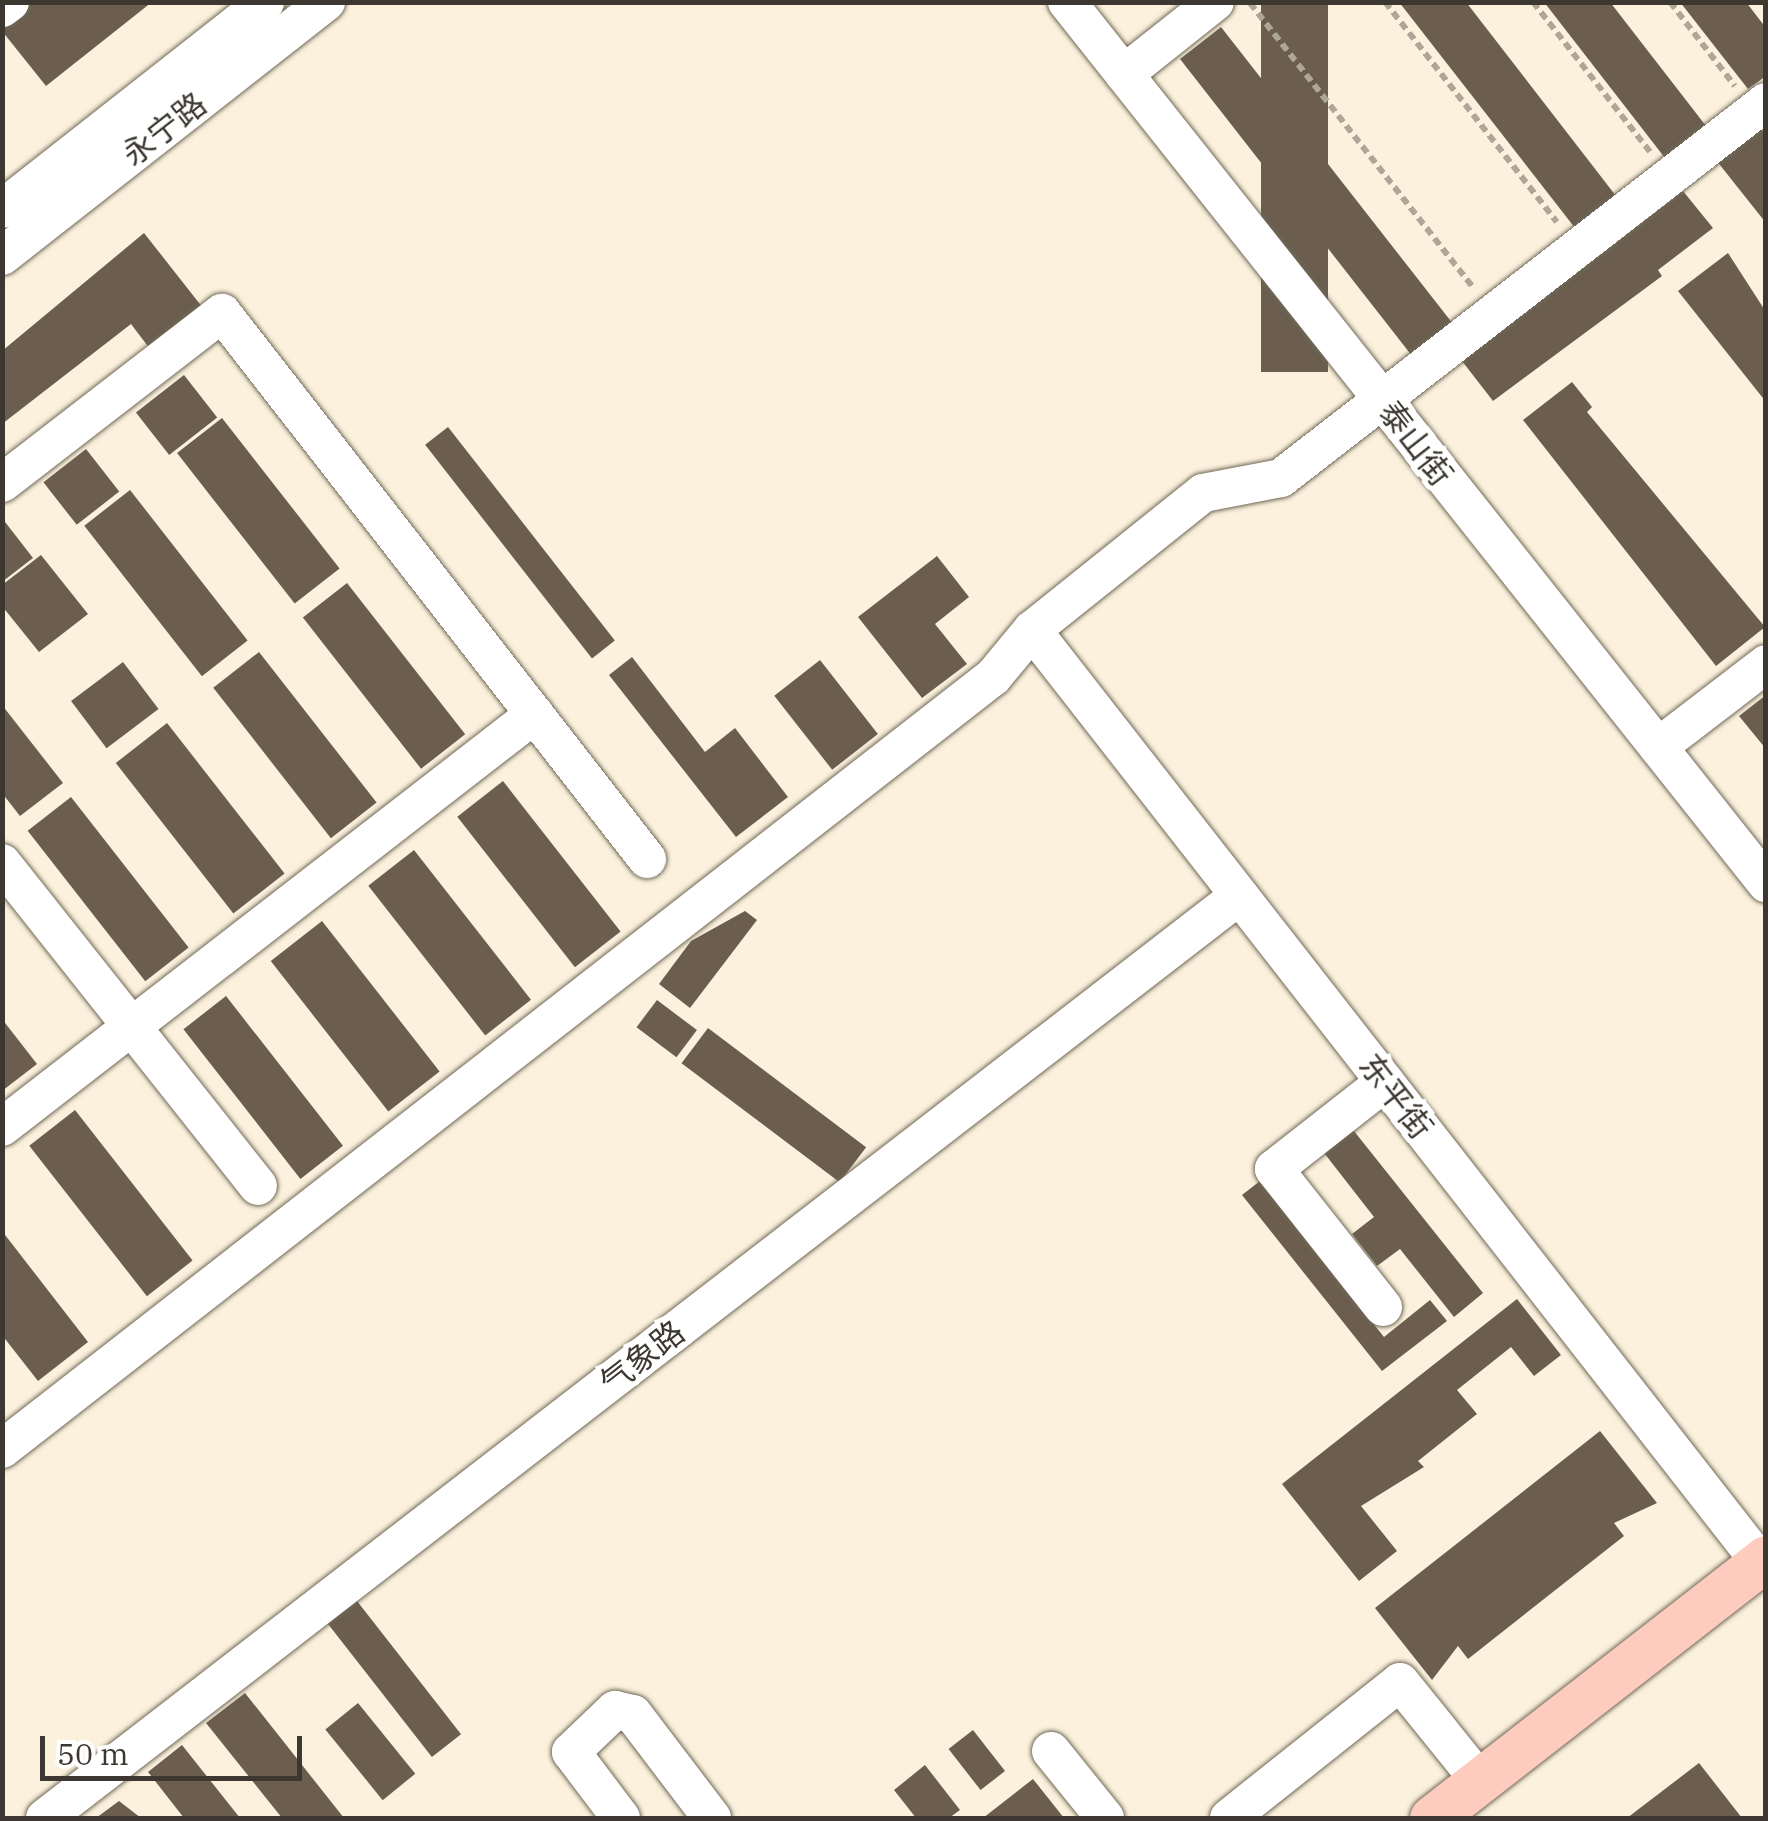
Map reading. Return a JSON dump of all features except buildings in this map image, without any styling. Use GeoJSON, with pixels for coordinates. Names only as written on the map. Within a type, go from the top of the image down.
{"type":"FeatureCollection","features":[{"type":"Feature","properties":{"kind":"main road"},"geometry":{"type":"LineString","coordinates":[[1432,1818],[1479,1800],[1764,1572]]}},
{"type":"Feature","properties":{"kind":"street"},"geometry":{"type":"LineString","coordinates":[[2,8],[10,2]]}},
{"type":"Feature","properties":{"kind":"street","name":"永宁路"},"geometry":{"type":"LineString","coordinates":[[2,209],[266,2]]}},
{"type":"Feature","properties":{"kind":"street","name":"永宁路"},"geometry":{"type":"LineString","coordinates":[[2,256],[326,2]]}},
{"type":"Feature","properties":{"kind":"street","name":"泰山街"},"geometry":{"type":"LineString","coordinates":[[1067,2],[1766,883]]}},
{"type":"Feature","properties":{"kind":"street"},"geometry":{"type":"LineString","coordinates":[[1124,74],[1216,2]]}},
{"type":"Feature","properties":{"kind":"street"},"geometry":{"type":"LineString","coordinates":[[2,1450],[993,678],[1032,630],[1203,493],[1281,478],[1760,106]]}},
{"type":"Feature","properties":{"kind":"street"},"geometry":{"type":"LineString","coordinates":[[2,483],[222,313],[646,858]]}},
{"type":"Feature","properties":{"kind":"street","name":"东平街"},"geometry":{"type":"LineString","coordinates":[[1032,630],[1764,1572]]}},
{"type":"Feature","properties":{"kind":"street"},"geometry":{"type":"LineString","coordinates":[[1658,747],[1766,664]]}},
{"type":"Feature","properties":{"kind":"street"},"geometry":{"type":"LineString","coordinates":[[2,1126],[534,714]]}},
{"type":"Feature","properties":{"kind":"street"},"geometry":{"type":"LineString","coordinates":[[2,863],[258,1186]]}},
{"type":"Feature","properties":{"kind":"street","name":"气象路"},"geometry":{"type":"LineString","coordinates":[[45,1818],[1239,896]]}},
{"type":"Feature","properties":{"kind":"street"},"geometry":{"type":"LineString","coordinates":[[1382,1307],[1274,1169],[1385,1082]]}},
{"type":"Feature","properties":{"kind":"street"},"geometry":{"type":"LineString","coordinates":[[1229,1818],[1400,1682],[1479,1800]]}},
{"type":"Feature","properties":{"kind":"street"},"geometry":{"type":"LineString","coordinates":[[622,1818],[571,1752],[615,1710],[633,1714],[712,1818]]}},
{"type":"Feature","properties":{"kind":"street"},"geometry":{"type":"LineString","coordinates":[[1051,1750],[1105,1818]]}},
{"type":"Feature","properties":{"kind":"path"},"geometry":{"type":"LineString","coordinates":[[1250,2],[1493,313]]}},
{"type":"Feature","properties":{"kind":"path"},"geometry":{"type":"LineString","coordinates":[[1385,2],[1577,248]]}},
{"type":"Feature","properties":{"kind":"path"},"geometry":{"type":"LineString","coordinates":[[1533,2],[1669,177]]}},
{"type":"Feature","properties":{"kind":"path"},"geometry":{"type":"LineString","coordinates":[[1670,2],[1760,106]]}}]}
